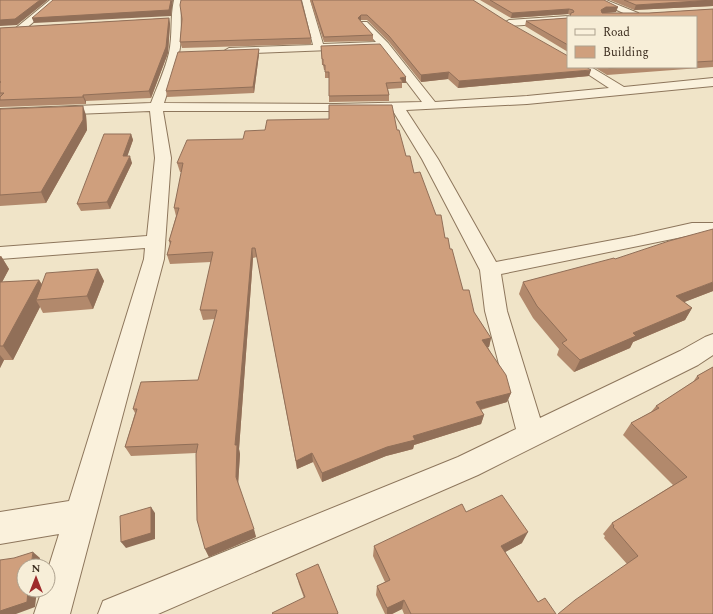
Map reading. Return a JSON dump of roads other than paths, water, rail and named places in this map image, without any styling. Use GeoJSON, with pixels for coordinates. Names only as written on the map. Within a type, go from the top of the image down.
{"type":"FeatureCollection","features":[{"type":"Feature","properties":{"kind":"street"},"geometry":{"type":"LineString","coordinates":[[35,28],[17,29],[55,0]]}},
{"type":"Feature","properties":{"kind":"street"},"geometry":{"type":"LineString","coordinates":[[306,0],[319,48]]}},
{"type":"Feature","properties":{"kind":"street"},"geometry":{"type":"LineString","coordinates":[[599,0],[638,15],[612,16]]}},
{"type":"Feature","properties":{"kind":"street"},"geometry":{"type":"LineString","coordinates":[[52,614],[154,259],[163,158],[156,107],[177,53],[175,13]]}},
{"type":"Feature","properties":{"kind":"street"},"geometry":{"type":"LineString","coordinates":[[527,34],[506,21],[567,19]]}},
{"type":"Feature","properties":{"kind":"street"},"geometry":{"type":"LineString","coordinates":[[364,24],[384,45],[431,106]]}},
{"type":"Feature","properties":{"kind":"street"},"geometry":{"type":"LineString","coordinates":[[220,51],[384,45]]}},
{"type":"Feature","properties":{"kind":"street"},"geometry":{"type":"LineString","coordinates":[[585,68],[622,91]]}},
{"type":"Feature","properties":{"kind":"street"},"geometry":{"type":"LineString","coordinates":[[0,113],[156,107],[431,106],[527,100],[713,82]]}},
{"type":"Feature","properties":{"kind":"street"},"geometry":{"type":"LineString","coordinates":[[397,106],[448,191],[490,270],[496,312],[531,435]]}},
{"type":"Feature","properties":{"kind":"street"},"geometry":{"type":"LineString","coordinates":[[490,270],[634,242],[692,229],[713,229]]}},
{"type":"Feature","properties":{"kind":"street"},"geometry":{"type":"LineString","coordinates":[[0,253],[156,241]]}},
{"type":"Feature","properties":{"kind":"street"},"geometry":{"type":"LineString","coordinates":[[116,614],[468,466],[689,358],[713,343]]}},
{"type":"Feature","properties":{"kind":"street"},"geometry":{"type":"LineString","coordinates":[[0,528],[81,515]]}}]}
